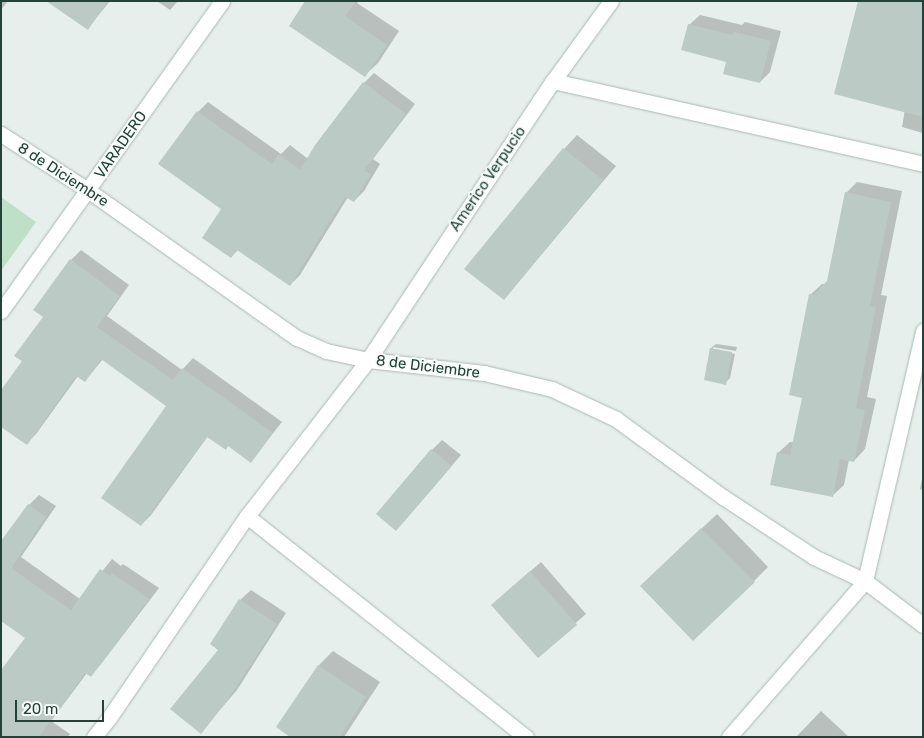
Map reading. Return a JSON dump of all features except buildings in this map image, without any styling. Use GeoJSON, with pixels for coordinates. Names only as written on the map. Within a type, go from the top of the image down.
{"type":"FeatureCollection","features":[{"type":"Feature","properties":{"kind":"street","name":"VARADERO"},"geometry":{"type":"LineString","coordinates":[[1,311],[89,191],[222,1]]}},
{"type":"Feature","properties":{"kind":"street","name":"Americo Verpucio"},"geometry":{"type":"LineString","coordinates":[[94,737],[109,718],[247,516],[368,360],[553,81],[611,1]]}},
{"type":"Feature","properties":{"kind":"street"},"geometry":{"type":"LineString","coordinates":[[553,81],[923,164]]}},
{"type":"Feature","properties":{"kind":"street","name":"8 de Diciembre"},"geometry":{"type":"LineString","coordinates":[[1,134],[89,191],[297,338],[326,351],[368,360],[484,373],[552,389],[616,419],[723,497],[814,557],[865,581],[923,624]]}},
{"type":"Feature","properties":{"kind":"street"},"geometry":{"type":"LineString","coordinates":[[729,737],[865,581],[923,330]]}},
{"type":"Feature","properties":{"kind":"street"},"geometry":{"type":"LineString","coordinates":[[247,516],[526,737]]}},
{"type":"Feature","properties":{"kind":"green space"},"geometry":{"type":"Polygon","coordinates":[[[1,197],[36,222],[1,271],[1,197]]]}}]}
